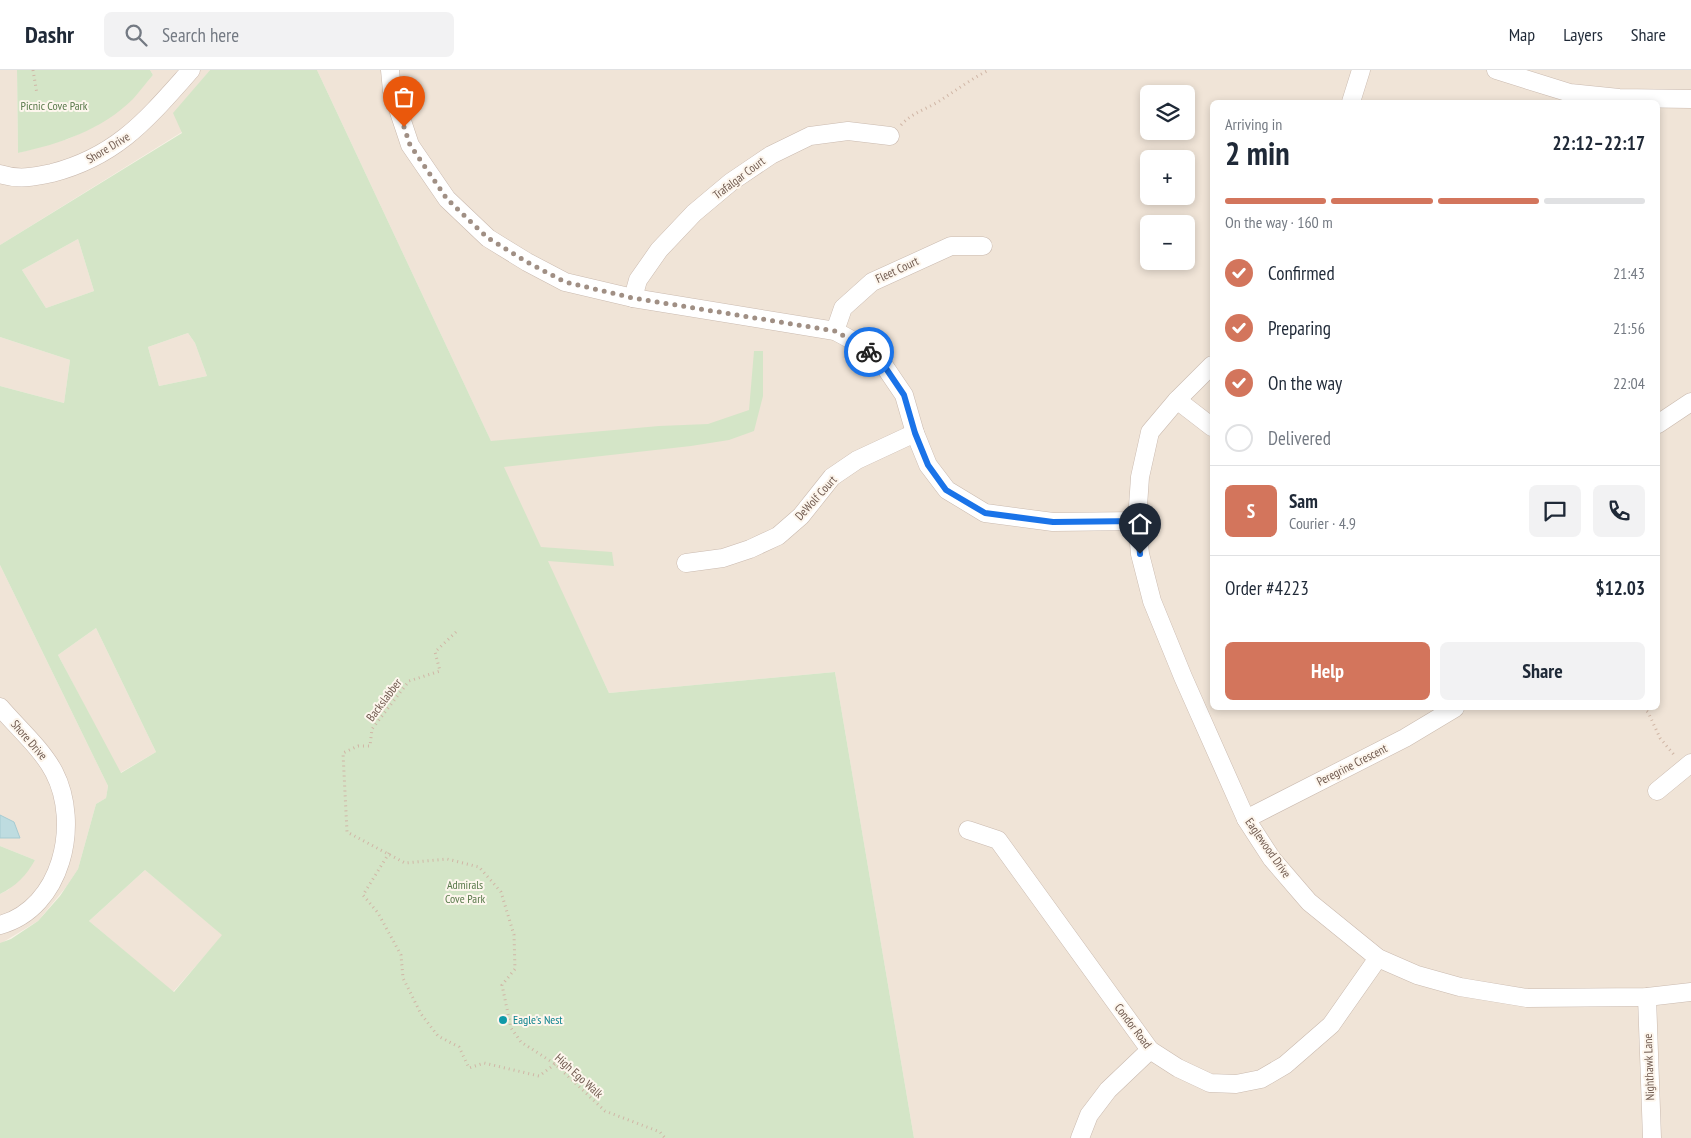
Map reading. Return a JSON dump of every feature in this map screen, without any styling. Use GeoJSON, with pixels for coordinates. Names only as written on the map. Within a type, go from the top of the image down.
{"type":"FeatureCollection","features":[{"type":"Feature","properties":{"kind":"street","name":"Shore Drive"},"geometry":{"type":"LineString","coordinates":[[0,174],[10,178],[34,177],[74,166],[102,154],[142,124],[191,70]]}},
{"type":"Feature","properties":{"kind":"street"},"geometry":{"type":"LineString","coordinates":[[390,70],[392,91],[410,145],[447,199],[488,238],[527,262],[565,282],[633,298],[835,331],[861,345],[885,367],[904,395],[915,433],[928,465],[946,490],[985,513],[1053,522],[1137,521]]}},
{"type":"Feature","properties":{"kind":"street"},"geometry":{"type":"LineString","coordinates":[[1352,100],[1361,70]]}},
{"type":"Feature","properties":{"kind":"street"},"geometry":{"type":"LineString","coordinates":[[1496,70],[1570,93],[1619,98],[1691,99]]}},
{"type":"Feature","properties":{"kind":"street","name":"Trafalgar Court"},"geometry":{"type":"LineString","coordinates":[[633,298],[638,280],[659,250],[694,213],[731,182],[771,155],[810,136],[848,131],[890,136]]}},
{"type":"Feature","properties":{"kind":"street","name":"Fleet Court"},"geometry":{"type":"LineString","coordinates":[[835,331],[843,308],[872,282],[951,246],[983,246]]}},
{"type":"Feature","properties":{"kind":"street","name":"Eaglewood Drive"},"geometry":{"type":"LineString","coordinates":[[1210,367],[1176,400],[1150,432],[1140,477],[1137,521],[1140,554],[1152,601],[1182,677],[1246,819],[1272,858],[1309,902],[1378,958],[1417,976],[1460,987],[1527,998],[1648,997],[1691,992]]}},
{"type":"Feature","properties":{"kind":"street"},"geometry":{"type":"LineString","coordinates":[[1176,400],[1210,426]]}},
{"type":"Feature","properties":{"kind":"street"},"geometry":{"type":"LineString","coordinates":[[1660,423],[1691,402]]}},
{"type":"Feature","properties":{"kind":"street","name":"DeWolf Court"},"geometry":{"type":"LineString","coordinates":[[686,562],[723,558],[750,550],[778,536],[801,516],[832,477],[857,460],[915,433]]}},
{"type":"Feature","properties":{"kind":"street","name":"Shore Drive"},"geometry":{"type":"LineString","coordinates":[[0,707],[48,761],[59,782],[67,823],[66,841],[62,858],[49,886],[26,913],[14,921],[0,925]]}},
{"type":"Feature","properties":{"kind":"street","name":"Peregrine Crescent"},"geometry":{"type":"LineString","coordinates":[[1246,819],[1405,738],[1452,710]]}},
{"type":"Feature","properties":{"kind":"street"},"geometry":{"type":"LineString","coordinates":[[1657,791],[1688,765]]}},
{"type":"Feature","properties":{"kind":"street","name":"Condor Road"},"geometry":{"type":"LineString","coordinates":[[968,830],[998,840],[1150,1050],[1178,1068],[1210,1084],[1236,1084],[1261,1079],[1285,1065],[1331,1026],[1378,958]]}},
{"type":"Feature","properties":{"kind":"street","name":"Nighthawk Lane"},"geometry":{"type":"LineString","coordinates":[[1648,997],[1652,1138]]}},
{"type":"Feature","properties":{"kind":"street"},"geometry":{"type":"LineString","coordinates":[[1080,1138],[1089,1115],[1108,1090],[1150,1050]]}},
{"type":"Feature","properties":{"kind":"path"},"geometry":{"type":"LineString","coordinates":[[33,70],[37,94]]}},
{"type":"Feature","properties":{"kind":"path"},"geometry":{"type":"LineString","coordinates":[[890,136],[910,116],[989,70]]}},
{"type":"Feature","properties":{"kind":"path","name":"Backslabber"},"geometry":{"type":"LineString","coordinates":[[389,853],[348,832],[343,753],[358,746],[370,746],[372,729],[408,681],[440,671],[435,652],[456,632]]}},
{"type":"Feature","properties":{"kind":"path"},"geometry":{"type":"LineString","coordinates":[[1646,710],[1660,738],[1688,765]]}},
{"type":"Feature","properties":{"kind":"path"},"geometry":{"type":"LineString","coordinates":[[389,853],[363,895],[378,913],[402,955],[402,978],[421,1014],[438,1036],[459,1046],[469,1068],[484,1063],[539,1076],[556,1064]]}},
{"type":"Feature","properties":{"kind":"path","name":"High Ego Walk"},"geometry":{"type":"LineString","coordinates":[[389,853],[405,863],[447,859],[479,868],[501,892],[514,935],[515,968],[502,985],[510,1028],[521,1042],[556,1064],[605,1111],[660,1132],[664,1138]]}},
{"type":"Feature","properties":{"kind":"shaded area"},"geometry":{"type":"Polygon","coordinates":[[[0,70],[17,70],[18,153],[68,139],[97,125],[132,99],[153,75],[150,70],[210,70],[174,113],[182,132],[0,245],[0,70]]]}},
{"type":"Feature","properties":{"kind":"shaded area"},"geometry":{"type":"Polygon","coordinates":[[[317,70],[1691,70],[1691,1138],[914,1138],[835,672],[609,693],[317,70]]]}},
{"type":"Feature","properties":{"kind":"shaded area"},"geometry":{"type":"Polygon","coordinates":[[[78,239],[94,291],[46,308],[22,270],[78,239]]]}},
{"type":"Feature","properties":{"kind":"shaded area"},"geometry":{"type":"Polygon","coordinates":[[[188,333],[195,343],[207,376],[159,386],[148,347],[188,333]]]}},
{"type":"Feature","properties":{"kind":"shaded area"},"geometry":{"type":"Polygon","coordinates":[[[0,337],[70,360],[64,403],[0,386],[0,337]]]}},
{"type":"Feature","properties":{"kind":"shaded area"},"geometry":{"type":"Polygon","coordinates":[[[0,565],[108,786],[106,798],[96,804],[78,869],[66,887],[38,921],[0,944],[0,894],[8,890],[35,860],[0,846],[0,838],[19,838],[14,822],[0,815],[0,565]]]}},
{"type":"Feature","properties":{"kind":"shaded area"},"geometry":{"type":"Polygon","coordinates":[[[96,628],[156,752],[120,773],[58,655],[96,628]]]}},
{"type":"Feature","properties":{"kind":"shaded area"},"geometry":{"type":"Polygon","coordinates":[[[145,870],[223,935],[173,992],[89,921],[145,870]]]}},
{"type":"Feature","properties":{"kind":"green space","name":"Picnic Cove Park"},"geometry":{"type":"Polygon","coordinates":[[[17,70],[150,70],[153,75],[133,99],[108,119],[64,140],[18,153],[17,70]]]}},
{"type":"Feature","properties":{"kind":"green space","name":"Admirals Cove Park"},"geometry":{"type":"Polygon","coordinates":[[[210,70],[317,70],[491,441],[659,426],[708,424],[749,410],[754,351],[763,351],[763,396],[754,431],[729,440],[691,446],[504,467],[541,547],[612,552],[614,566],[548,561],[609,693],[835,672],[914,1138],[0,1138],[0,943],[11,939],[38,921],[60,896],[78,869],[96,804],[106,798],[108,786],[0,565],[0,386],[64,403],[70,360],[0,337],[0,245],[182,133],[173,113],[210,70]],[[78,239],[22,270],[46,308],[94,291],[78,239]],[[188,333],[148,347],[159,386],[207,376],[195,343],[188,333]],[[96,628],[58,655],[121,773],[156,752],[96,628]],[[145,870],[89,921],[174,992],[222,935],[145,870]]]}},
{"type":"Feature","properties":{"kind":"green space"},"geometry":{"type":"Polygon","coordinates":[[[0,846],[35,860],[20,880],[0,894],[0,846]]]}},
{"type":"Feature","properties":{"kind":"water"},"geometry":{"type":"Polygon","coordinates":[[[0,815],[14,822],[20,838],[0,838],[0,815]]]}},
{"type":"Feature","properties":{"kind":"way so far"},"geometry":{"type":"LineString","coordinates":[[404,127],[410,145],[447,199],[474,225],[488,238],[565,282],[633,298],[835,331],[861,345],[869,352]]}},
{"type":"Feature","properties":{"kind":"place","name":"Eagle's Nest"},"geometry":{"type":"Point","coordinates":[503,1020]}},
{"type":"Feature","properties":{"kind":"route"},"geometry":{"type":"LineString","coordinates":[[869,352],[885,367],[904,395],[915,433],[928,465],[946,490],[985,513],[1053,522],[1137,521],[1140,554]]}}]}
